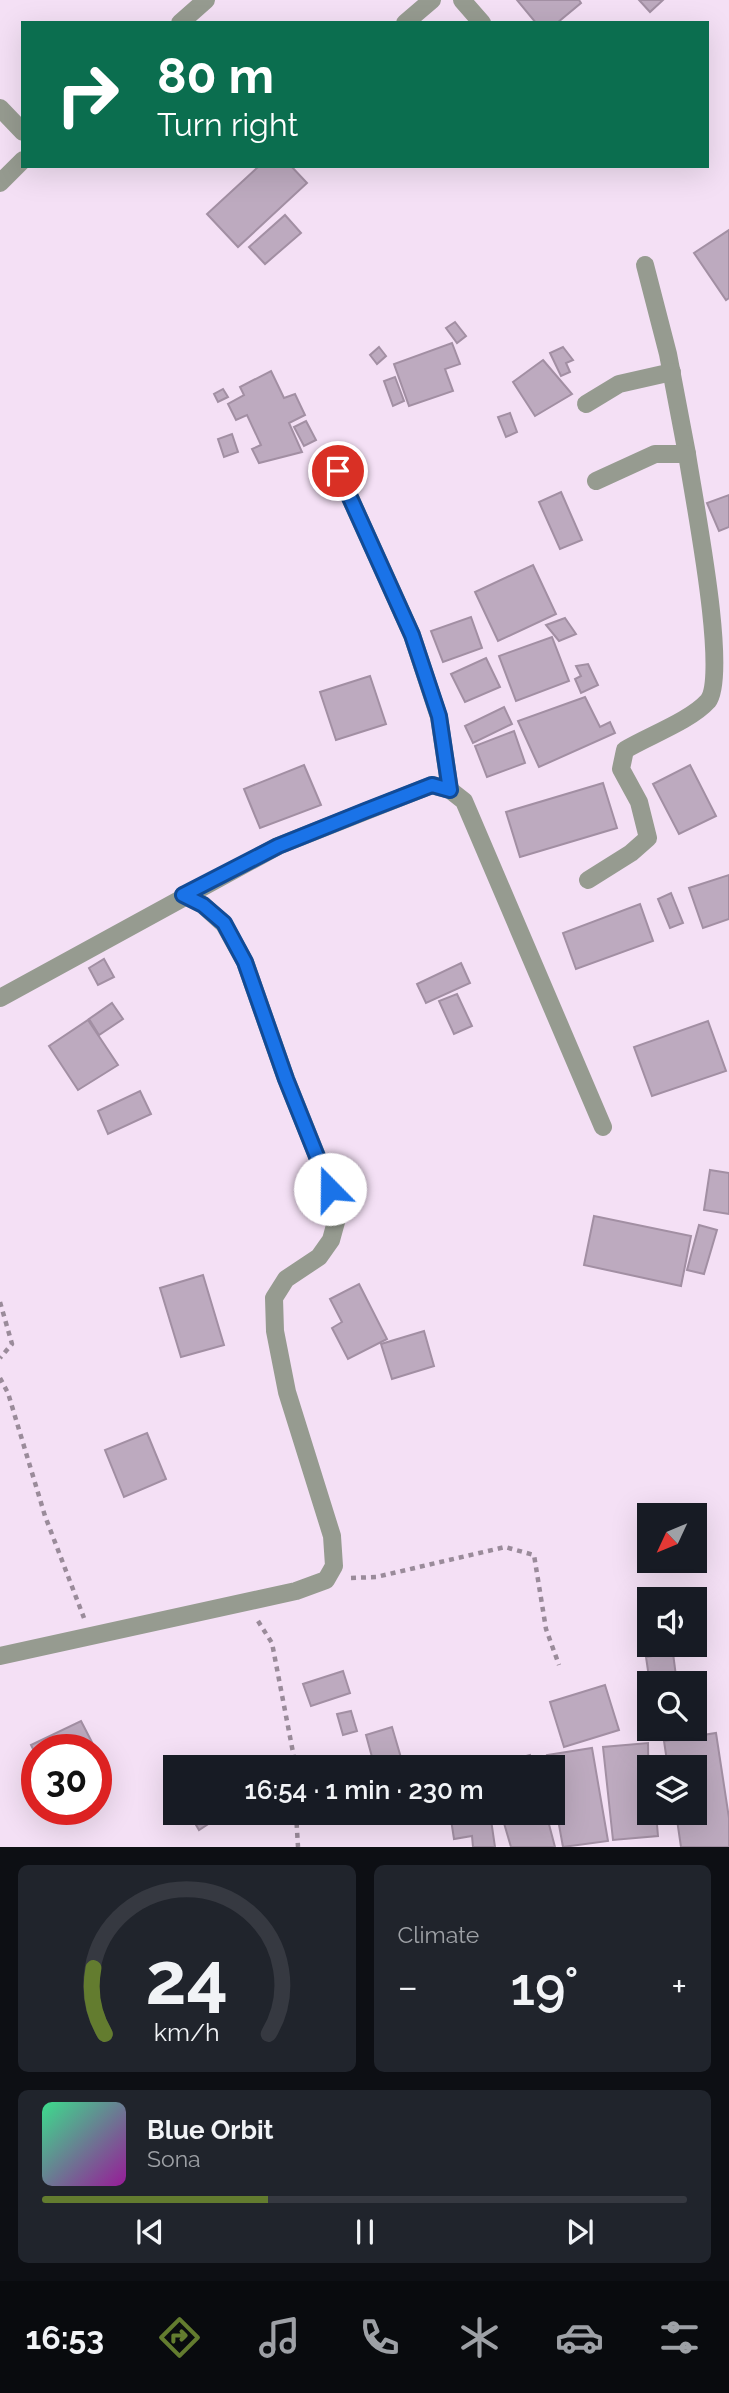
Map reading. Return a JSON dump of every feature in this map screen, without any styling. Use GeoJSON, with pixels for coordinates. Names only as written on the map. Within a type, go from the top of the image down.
{"type":"FeatureCollection","features":[{"type":"Feature","properties":{"kind":"street"},"geometry":{"type":"LineString","coordinates":[[182,21],[206,0]]}},
{"type":"Feature","properties":{"kind":"street"},"geometry":{"type":"LineString","coordinates":[[407,21],[432,0]]}},
{"type":"Feature","properties":{"kind":"street"},"geometry":{"type":"LineString","coordinates":[[462,0],[480,21]]}},
{"type":"Feature","properties":{"kind":"street"},"geometry":{"type":"LineString","coordinates":[[0,108],[21,130]]}},
{"type":"Feature","properties":{"kind":"street"},"geometry":{"type":"LineString","coordinates":[[0,183],[21,162]]}},
{"type":"Feature","properties":{"kind":"street"},"geometry":{"type":"LineString","coordinates":[[588,880],[631,853],[648,838],[639,802],[621,769],[625,750],[708,701],[715,686],[716,640],[687,454],[672,372],[646,265]]}},
{"type":"Feature","properties":{"kind":"street"},"geometry":{"type":"LineString","coordinates":[[586,404],[619,384],[672,372]]}},
{"type":"Feature","properties":{"kind":"street"},"geometry":{"type":"LineString","coordinates":[[596,481],[620,467],[655,454],[687,454]]}},
{"type":"Feature","properties":{"kind":"street"},"geometry":{"type":"LineString","coordinates":[[338,471],[412,635],[439,716],[450,790]]}},
{"type":"Feature","properties":{"kind":"street"},"geometry":{"type":"LineString","coordinates":[[0,998],[183,895],[278,846],[432,785],[450,790],[464,801],[603,1127]]}},
{"type":"Feature","properties":{"kind":"street"},"geometry":{"type":"LineString","coordinates":[[0,1656],[312,1587],[326,1580],[334,1566],[332,1536],[288,1392],[275,1331],[274,1298],[286,1279],[319,1257],[331,1240],[339,1211],[286,1079],[245,962],[224,923],[203,905],[183,895]]}},
{"type":"Feature","properties":{"kind":"path"},"geometry":{"type":"LineString","coordinates":[[0,1302],[12,1344],[0,1358]]}},
{"type":"Feature","properties":{"kind":"path"},"geometry":{"type":"LineString","coordinates":[[0,1378],[8,1393],[45,1516],[91,1636]]}},
{"type":"Feature","properties":{"kind":"path"},"geometry":{"type":"LineString","coordinates":[[326,1580],[376,1577],[505,1546],[534,1555],[547,1629],[559,1665]]}},
{"type":"Feature","properties":{"kind":"path"},"geometry":{"type":"LineString","coordinates":[[246,1602],[272,1643],[294,1755]]}},
{"type":"Feature","properties":{"kind":"path"},"geometry":{"type":"LineString","coordinates":[[297,1825],[298,1847]]}},
{"type":"Feature","properties":{"kind":"building"},"geometry":{"type":"Polygon","coordinates":[[[517,0],[579,0],[581,3],[559,21],[534,21],[517,0]]]}},
{"type":"Feature","properties":{"kind":"building"},"geometry":{"type":"Polygon","coordinates":[[[639,0],[663,0],[650,12],[639,0]]]}},
{"type":"Feature","properties":{"kind":"building"},"geometry":{"type":"Polygon","coordinates":[[[257,168],[293,168],[307,183],[238,247],[207,214],[257,168]]]}},
{"type":"Feature","properties":{"kind":"building"},"geometry":{"type":"Polygon","coordinates":[[[285,215],[301,233],[265,264],[249,247],[285,215]]]}},
{"type":"Feature","properties":{"kind":"building"},"geometry":{"type":"Polygon","coordinates":[[[729,230],[729,298],[726,300],[694,253],[729,230]]]}},
{"type":"Feature","properties":{"kind":"building"},"geometry":{"type":"Polygon","coordinates":[[[455,322],[466,336],[457,343],[446,328],[455,322]]]}},
{"type":"Feature","properties":{"kind":"building"},"geometry":{"type":"Polygon","coordinates":[[[452,343],[460,364],[445,369],[453,391],[409,406],[394,364],[452,343]]]}},
{"type":"Feature","properties":{"kind":"building"},"geometry":{"type":"Polygon","coordinates":[[[379,347],[386,356],[377,364],[370,355],[379,347]]]}},
{"type":"Feature","properties":{"kind":"building"},"geometry":{"type":"Polygon","coordinates":[[[563,347],[573,360],[566,363],[570,372],[561,376],[550,353],[563,347]]]}},
{"type":"Feature","properties":{"kind":"building"},"geometry":{"type":"Polygon","coordinates":[[[543,360],[572,394],[535,416],[513,382],[543,360]]]}},
{"type":"Feature","properties":{"kind":"building"},"geometry":{"type":"Polygon","coordinates":[[[271,371],[284,398],[295,394],[305,415],[289,423],[302,452],[259,463],[252,449],[261,445],[247,415],[236,420],[228,404],[244,395],[240,387],[271,371]]]}},
{"type":"Feature","properties":{"kind":"building"},"geometry":{"type":"Polygon","coordinates":[[[395,377],[404,401],[393,406],[384,381],[395,377]]]}},
{"type":"Feature","properties":{"kind":"building"},"geometry":{"type":"Polygon","coordinates":[[[223,389],[228,397],[218,402],[214,394],[223,389]]]}},
{"type":"Feature","properties":{"kind":"building"},"geometry":{"type":"Polygon","coordinates":[[[510,413],[517,432],[506,437],[498,417],[510,413]]]}},
{"type":"Feature","properties":{"kind":"building"},"geometry":{"type":"Polygon","coordinates":[[[306,421],[316,440],[304,446],[294,427],[306,421]]]}},
{"type":"Feature","properties":{"kind":"building"},"geometry":{"type":"Polygon","coordinates":[[[232,434],[238,452],[224,457],[218,439],[232,434]]]}},
{"type":"Feature","properties":{"kind":"building"},"geometry":{"type":"Polygon","coordinates":[[[561,492],[582,540],[560,549],[539,502],[561,492]]]}},
{"type":"Feature","properties":{"kind":"building"},"geometry":{"type":"Polygon","coordinates":[[[729,495],[729,527],[719,531],[707,503],[729,495]]]}},
{"type":"Feature","properties":{"kind":"building"},"geometry":{"type":"Polygon","coordinates":[[[533,565],[556,614],[498,641],[475,592],[533,565]]]}},
{"type":"Feature","properties":{"kind":"building"},"geometry":{"type":"Polygon","coordinates":[[[471,617],[482,648],[443,662],[431,631],[471,617]]]}},
{"type":"Feature","properties":{"kind":"building"},"geometry":{"type":"Polygon","coordinates":[[[565,618],[576,634],[559,641],[546,625],[565,618]]]}},
{"type":"Feature","properties":{"kind":"building"},"geometry":{"type":"Polygon","coordinates":[[[552,637],[569,681],[516,701],[499,656],[552,637]]]}},
{"type":"Feature","properties":{"kind":"building"},"geometry":{"type":"Polygon","coordinates":[[[486,658],[500,687],[465,702],[451,674],[486,658]]]}},
{"type":"Feature","properties":{"kind":"building"},"geometry":{"type":"Polygon","coordinates":[[[588,664],[598,685],[581,693],[575,679],[581,676],[576,666],[588,664]]]}},
{"type":"Feature","properties":{"kind":"building"},"geometry":{"type":"Polygon","coordinates":[[[370,676],[386,724],[336,740],[320,692],[370,676]]]}},
{"type":"Feature","properties":{"kind":"building"},"geometry":{"type":"Polygon","coordinates":[[[585,697],[600,727],[610,722],[615,733],[539,767],[518,721],[585,697]]]}},
{"type":"Feature","properties":{"kind":"building"},"geometry":{"type":"Polygon","coordinates":[[[504,707],[512,724],[473,743],[465,726],[504,707]]]}},
{"type":"Feature","properties":{"kind":"building"},"geometry":{"type":"Polygon","coordinates":[[[514,731],[525,763],[487,777],[475,746],[514,731]]]}},
{"type":"Feature","properties":{"kind":"building"},"geometry":{"type":"Polygon","coordinates":[[[304,765],[321,805],[260,828],[244,789],[304,765]]]}},
{"type":"Feature","properties":{"kind":"building"},"geometry":{"type":"Polygon","coordinates":[[[690,765],[716,816],[679,834],[653,784],[690,765]]]}},
{"type":"Feature","properties":{"kind":"building"},"geometry":{"type":"Polygon","coordinates":[[[603,783],[617,828],[520,857],[506,812],[603,783]]]}},
{"type":"Feature","properties":{"kind":"building"},"geometry":{"type":"Polygon","coordinates":[[[729,875],[729,919],[703,928],[689,888],[729,875]]]}},
{"type":"Feature","properties":{"kind":"building"},"geometry":{"type":"Polygon","coordinates":[[[671,893],[683,923],[670,928],[658,899],[671,893]]]}},
{"type":"Feature","properties":{"kind":"building"},"geometry":{"type":"Polygon","coordinates":[[[640,904],[653,941],[576,969],[563,933],[640,904]]]}},
{"type":"Feature","properties":{"kind":"building"},"geometry":{"type":"Polygon","coordinates":[[[104,959],[114,977],[98,985],[89,968],[104,959]]]}},
{"type":"Feature","properties":{"kind":"building"},"geometry":{"type":"Polygon","coordinates":[[[461,963],[470,983],[426,1003],[417,984],[461,963]]]}},
{"type":"Feature","properties":{"kind":"building"},"geometry":{"type":"Polygon","coordinates":[[[457,994],[472,1026],[454,1034],[439,1001],[457,994]]]}},
{"type":"Feature","properties":{"kind":"building"},"geometry":{"type":"Polygon","coordinates":[[[112,1003],[123,1019],[99,1035],[89,1019],[112,1003]]]}},
{"type":"Feature","properties":{"kind":"building"},"geometry":{"type":"Polygon","coordinates":[[[88,1020],[118,1065],[78,1090],[49,1046],[88,1020]]]}},
{"type":"Feature","properties":{"kind":"building"},"geometry":{"type":"Polygon","coordinates":[[[708,1021],[726,1071],[652,1096],[634,1047],[708,1021]]]}},
{"type":"Feature","properties":{"kind":"building"},"geometry":{"type":"Polygon","coordinates":[[[140,1091],[151,1114],[108,1134],[98,1111],[140,1091]]]}},
{"type":"Feature","properties":{"kind":"building"},"geometry":{"type":"Polygon","coordinates":[[[710,1170],[729,1173],[729,1214],[704,1210],[710,1170]]]}},
{"type":"Feature","properties":{"kind":"building"},"geometry":{"type":"Polygon","coordinates":[[[594,1216],[691,1236],[681,1286],[584,1265],[594,1216]]]}},
{"type":"Feature","properties":{"kind":"building"},"geometry":{"type":"Polygon","coordinates":[[[699,1225],[717,1230],[704,1274],[687,1270],[699,1225]]]}},
{"type":"Feature","properties":{"kind":"building"},"geometry":{"type":"Polygon","coordinates":[[[203,1275],[224,1345],[181,1357],[160,1288],[203,1275]]]}},
{"type":"Feature","properties":{"kind":"building"},"geometry":{"type":"Polygon","coordinates":[[[359,1284],[387,1339],[348,1359],[332,1328],[342,1322],[330,1299],[359,1284]]]}},
{"type":"Feature","properties":{"kind":"building"},"geometry":{"type":"Polygon","coordinates":[[[424,1331],[434,1366],[392,1379],[381,1344],[424,1331]]]}},
{"type":"Feature","properties":{"kind":"building"},"geometry":{"type":"Polygon","coordinates":[[[147,1433],[166,1479],[124,1497],[105,1450],[147,1433]]]}},
{"type":"Feature","properties":{"kind":"building"},"geometry":{"type":"Polygon","coordinates":[[[646,1657],[674,1657],[675,1671],[648,1671],[646,1657]]]}},
{"type":"Feature","properties":{"kind":"building"},"geometry":{"type":"Polygon","coordinates":[[[343,1671],[350,1693],[311,1706],[303,1684],[343,1671]]]}},
{"type":"Feature","properties":{"kind":"building"},"geometry":{"type":"Polygon","coordinates":[[[605,1685],[619,1730],[564,1747],[550,1702],[605,1685]]]}},
{"type":"Feature","properties":{"kind":"building"},"geometry":{"type":"Polygon","coordinates":[[[351,1711],[357,1731],[343,1735],[337,1714],[351,1711]]]}},
{"type":"Feature","properties":{"kind":"building"},"geometry":{"type":"Polygon","coordinates":[[[81,1721],[88,1734],[54,1734],[81,1721]]]}},
{"type":"Feature","properties":{"kind":"building"},"geometry":{"type":"Polygon","coordinates":[[[392,1727],[400,1755],[371,1755],[366,1735],[392,1727]]]}},
{"type":"Feature","properties":{"kind":"building"},"geometry":{"type":"Polygon","coordinates":[[[716,1733],[729,1818],[729,1847],[681,1847],[678,1825],[707,1825],[707,1755],[666,1755],[664,1741],[707,1741],[707,1734],[716,1733]]]}},
{"type":"Feature","properties":{"kind":"building"},"geometry":{"type":"Polygon","coordinates":[[[648,1743],[648,1755],[637,1755],[637,1825],[657,1825],[658,1836],[613,1840],[603,1747],[648,1743]]]}},
{"type":"Feature","properties":{"kind":"building"},"geometry":{"type":"Polygon","coordinates":[[[592,1748],[608,1841],[563,1847],[559,1825],[565,1825],[565,1755],[547,1755],[592,1748]]]}},
{"type":"Feature","properties":{"kind":"building"},"geometry":{"type":"Polygon","coordinates":[[[452,1825],[492,1825],[495,1847],[473,1847],[472,1836],[454,1839],[452,1825]]]}},
{"type":"Feature","properties":{"kind":"building"},"geometry":{"type":"Polygon","coordinates":[[[505,1825],[549,1825],[555,1847],[511,1847],[505,1825]]]}},
{"type":"Feature","properties":{"kind":"route"},"geometry":{"type":"LineString","coordinates":[[330,1189],[286,1079],[245,962],[224,923],[203,905],[183,895],[278,846],[365,811],[432,785],[450,790],[439,716],[412,635],[338,471]]}}]}
